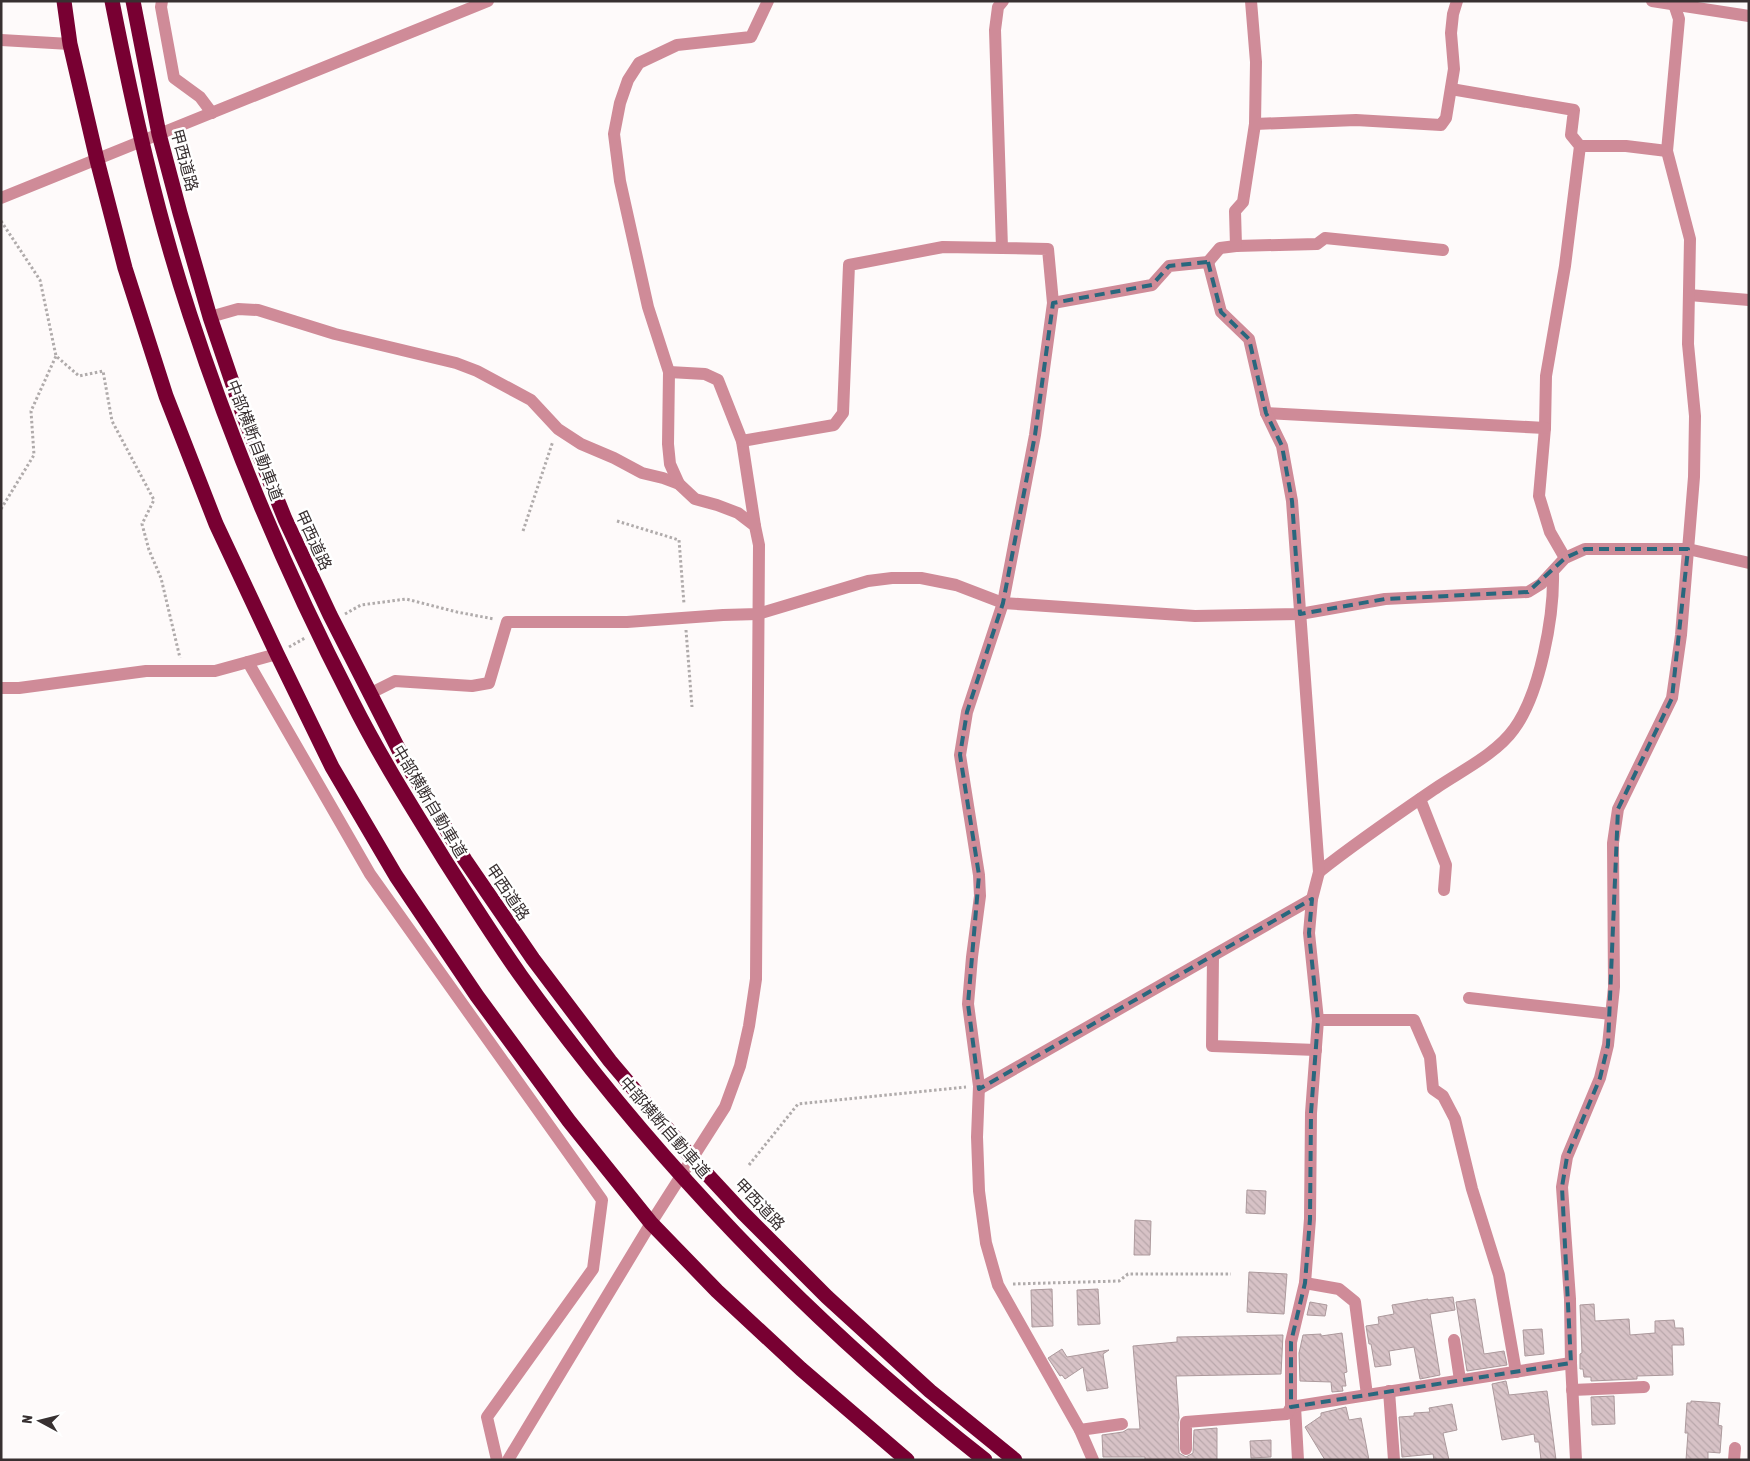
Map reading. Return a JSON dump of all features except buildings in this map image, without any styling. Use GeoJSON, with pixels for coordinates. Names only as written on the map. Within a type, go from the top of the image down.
{"type":"FeatureCollection","features":[{"type":"Feature","properties":{"kind":"highway"},"geometry":{"type":"LineString","coordinates":[[64,1],[70,44],[97,160],[125,268],[166,396],[216,524],[332,766],[396,876],[477,996],[569,1121],[651,1223],[717,1291],[800,1369],[907,1460]]}},
{"type":"Feature","properties":{"kind":"highway","name":"中部横断自動車道"},"geometry":{"type":"LineString","coordinates":[[112,1],[132,102],[159,211],[189,312],[223,411],[261,506],[304,603],[352,702],[405,796],[520,975],[582,1056],[648,1137],[794,1294],[869,1364],[985,1460]]}},
{"type":"Feature","properties":{"kind":"highway","name":"甲西道路"},"geometry":{"type":"LineString","coordinates":[[133,1],[142,55],[159,134],[210,317],[244,417],[285,519],[333,621],[403,758],[444,826],[533,959],[610,1061],[692,1158],[743,1213],[827,1297],[930,1391],[1015,1460]]}},
{"type":"Feature","properties":{"kind":"street"},"geometry":{"type":"LineString","coordinates":[[162,1],[161,7],[174,78],[200,97],[212,113]]}},
{"type":"Feature","properties":{"kind":"street"},"geometry":{"type":"LineString","coordinates":[[1,198],[488,1]]}},
{"type":"Feature","properties":{"kind":"street"},"geometry":{"type":"LineString","coordinates":[[755,526],[738,513],[717,505],[695,500],[679,484],[670,464],[668,444],[669,372],[648,308],[620,181],[614,134],[620,102],[628,80],[639,63],[677,45],[751,38],[768,1]]}},
{"type":"Feature","properties":{"kind":"street"},"geometry":{"type":"LineString","coordinates":[[1002,248],[995,30],[998,7],[1003,1]]}},
{"type":"Feature","properties":{"kind":"street"},"geometry":{"type":"LineString","coordinates":[[1236,246],[1235,211],[1243,202],[1255,124],[1256,62],[1251,1]]}},
{"type":"Feature","properties":{"kind":"street"},"geometry":{"type":"LineString","coordinates":[[1255,124],[1356,120],[1441,126],[1446,118],[1454,69],[1451,34],[1456,1]]}},
{"type":"Feature","properties":{"kind":"street"},"geometry":{"type":"LineString","coordinates":[[1652,1],[1749,16]]}},
{"type":"Feature","properties":{"kind":"street"},"geometry":{"type":"LineString","coordinates":[[1576,1460],[1570,1299],[1562,1187],[1567,1157],[1600,1078],[1608,1045],[1614,987],[1613,843],[1618,809],[1672,698],[1681,635],[1694,477],[1695,416],[1688,344],[1690,239],[1667,151],[1679,19],[1674,3]]}},
{"type":"Feature","properties":{"kind":"street"},"geometry":{"type":"LineString","coordinates":[[1,40],[70,44]]}},
{"type":"Feature","properties":{"kind":"street"},"geometry":{"type":"LineString","coordinates":[[1451,89],[1574,110],[1571,135],[1580,146],[1565,266],[1546,376],[1545,428],[1539,496],[1550,532],[1565,558]]}},
{"type":"Feature","properties":{"kind":"street"},"geometry":{"type":"LineString","coordinates":[[1580,146],[1626,146],[1667,151]]}},
{"type":"Feature","properties":{"kind":"street"},"geometry":{"type":"LineString","coordinates":[[1053,303],[1152,285],[1169,266],[1208,262],[1220,248],[1317,244],[1325,238],[1443,250]]}},
{"type":"Feature","properties":{"kind":"street"},"geometry":{"type":"LineString","coordinates":[[742,441],[834,425],[843,413],[850,265],[943,247],[1048,249],[1053,303],[1035,434],[1003,603],[967,712],[960,755],[979,875],[980,896],[968,1004],[979,1088],[976,1137],[979,1191],[986,1243],[998,1285],[1080,1430],[1093,1460]]}},
{"type":"Feature","properties":{"kind":"street"},"geometry":{"type":"LineString","coordinates":[[1208,262],[1221,312],[1248,340],[1266,413],[1282,446],[1292,501],[1319,872],[1312,899],[1309,933],[1318,1020],[1311,1113],[1310,1219],[1305,1283],[1291,1342],[1293,1406],[1298,1460]]}},
{"type":"Feature","properties":{"kind":"street"},"geometry":{"type":"LineString","coordinates":[[1689,295],[1749,300]]}},
{"type":"Feature","properties":{"kind":"street"},"geometry":{"type":"LineString","coordinates":[[210,317],[238,309],[258,310],[335,334],[456,363],[477,371],[531,400],[558,429],[580,444],[614,458],[642,473],[679,484]]}},
{"type":"Feature","properties":{"kind":"street"},"geometry":{"type":"LineString","coordinates":[[508,1460],[651,1223],[725,1107],[740,1066],[750,1026],[756,979],[759,545],[742,441],[718,380],[705,374],[669,372]]}},
{"type":"Feature","properties":{"kind":"street"},"geometry":{"type":"LineString","coordinates":[[1266,413],[1545,428]]}},
{"type":"Feature","properties":{"kind":"street"},"geometry":{"type":"LineString","coordinates":[[370,694],[395,681],[472,686],[489,683],[507,622],[627,622],[758,614],[868,581],[892,578],[921,578],[956,585],[1003,603],[1195,616],[1300,614],[1386,599],[1528,592],[1553,573],[1565,558],[1585,548],[1688,550],[1749,563]]}},
{"type":"Feature","properties":{"kind":"street"},"geometry":{"type":"LineString","coordinates":[[1319,872],[1375,829],[1489,753],[1513,731],[1526,711],[1536,681],[1544,647],[1553,591],[1553,573]]}},
{"type":"Feature","properties":{"kind":"street"},"geometry":{"type":"LineString","coordinates":[[1,688],[19,688],[146,671],[216,671],[277,654]]}},
{"type":"Feature","properties":{"kind":"street"},"geometry":{"type":"LineString","coordinates":[[248,662],[370,874],[602,1200],[593,1270],[488,1416],[497,1460]]}},
{"type":"Feature","properties":{"kind":"street"},"geometry":{"type":"LineString","coordinates":[[1420,799],[1446,865],[1444,890]]}},
{"type":"Feature","properties":{"kind":"street"},"geometry":{"type":"LineString","coordinates":[[979,1088],[1312,899]]}},
{"type":"Feature","properties":{"kind":"street"},"geometry":{"type":"LineString","coordinates":[[1213,956],[1212,1046],[1316,1050]]}},
{"type":"Feature","properties":{"kind":"street"},"geometry":{"type":"LineString","coordinates":[[1469,998],[1611,1014]]}},
{"type":"Feature","properties":{"kind":"street"},"geometry":{"type":"LineString","coordinates":[[1318,1020],[1414,1020],[1430,1057],[1433,1089],[1443,1096],[1455,1119],[1472,1189],[1499,1275],[1516,1372]]}},
{"type":"Feature","properties":{"kind":"street"},"geometry":{"type":"LineString","coordinates":[[1305,1283],[1339,1289],[1355,1302],[1367,1395]]}},
{"type":"Feature","properties":{"kind":"street"},"geometry":{"type":"LineString","coordinates":[[1454,1340],[1460,1380]]}},
{"type":"Feature","properties":{"kind":"street"},"geometry":{"type":"LineString","coordinates":[[1186,1449],[1186,1422],[1287,1414],[1293,1406],[1571,1363]]}},
{"type":"Feature","properties":{"kind":"street"},"geometry":{"type":"LineString","coordinates":[[1572,1390],[1644,1387]]}},
{"type":"Feature","properties":{"kind":"street"},"geometry":{"type":"LineString","coordinates":[[1389,1391],[1394,1460]]}},
{"type":"Feature","properties":{"kind":"street"},"geometry":{"type":"LineString","coordinates":[[1080,1430],[1122,1424]]}},
{"type":"Feature","properties":{"kind":"path"},"geometry":{"type":"LineString","coordinates":[[1,221],[40,280],[56,356],[32,411],[34,455],[1,510]]}},
{"type":"Feature","properties":{"kind":"path"},"geometry":{"type":"LineString","coordinates":[[56,356],[79,376],[103,371],[112,421],[154,500],[142,524],[149,550],[161,578],[183,671]]}},
{"type":"Feature","properties":{"kind":"path"},"geometry":{"type":"LineString","coordinates":[[523,531],[558,429]]}},
{"type":"Feature","properties":{"kind":"path"},"geometry":{"type":"LineString","coordinates":[[617,521],[679,540],[692,707]]}},
{"type":"Feature","properties":{"kind":"path"},"geometry":{"type":"LineString","coordinates":[[333,621],[361,605],[406,599],[507,622]]}},
{"type":"Feature","properties":{"kind":"path"},"geometry":{"type":"LineString","coordinates":[[277,654],[309,635]]}},
{"type":"Feature","properties":{"kind":"path"},"geometry":{"type":"LineString","coordinates":[[749,1166],[798,1104],[979,1088]]}},
{"type":"Feature","properties":{"kind":"path"},"geometry":{"type":"LineString","coordinates":[[998,1285],[1118,1281],[1128,1274],[1231,1274]]}},
{"type":"Feature","properties":{"kind":"highlighted area"},"geometry":{"type":"Polygon","coordinates":[[[1208,262],[1221,312],[1249,339],[1266,413],[1282,446],[1292,501],[1300,614],[1385,599],[1528,592],[1565,558],[1585,549],[1688,549],[1672,698],[1618,809],[1608,1045],[1600,1078],[1567,1157],[1562,1187],[1571,1363],[1291,1407],[1291,1342],[1305,1283],[1310,1219],[1311,1113],[1318,1020],[1309,933],[1312,899],[979,1089],[968,1004],[979,875],[960,755],[967,712],[1003,603],[1035,435],[1053,303],[1152,285],[1169,266],[1208,262]]]}}]}
